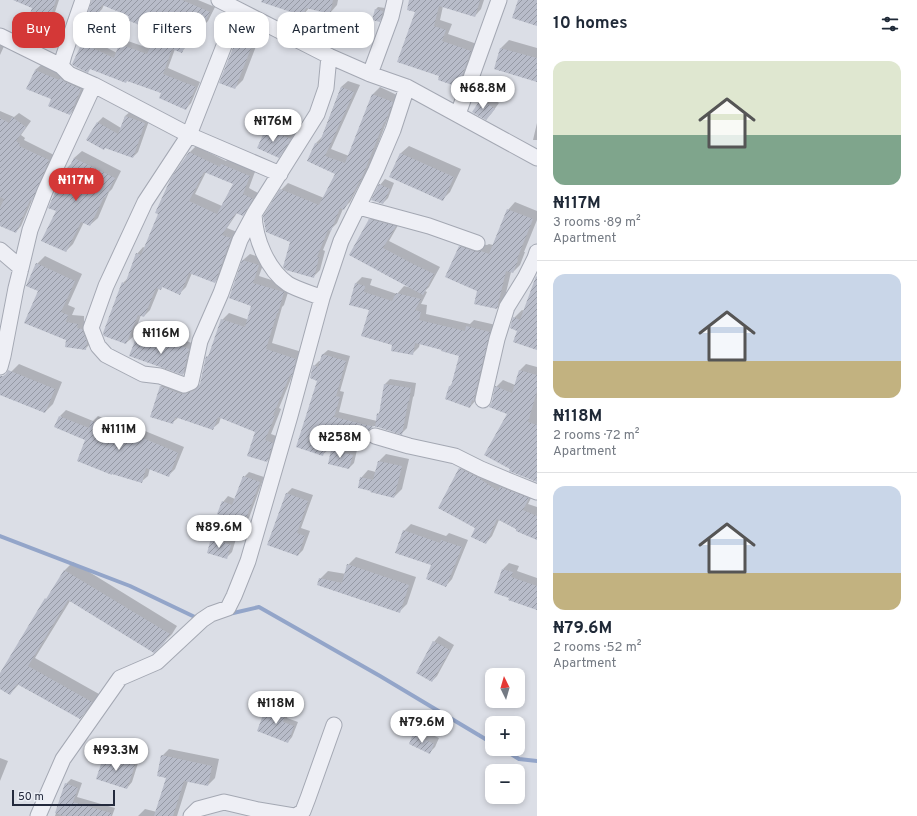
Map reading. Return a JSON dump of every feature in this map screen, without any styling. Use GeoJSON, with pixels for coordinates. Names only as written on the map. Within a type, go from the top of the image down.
{"type":"FeatureCollection","features":[{"type":"Feature","properties":{"kind":"street"},"geometry":{"type":"LineString","coordinates":[[61,66],[83,0]]}},
{"type":"Feature","properties":{"kind":"street"},"geometry":{"type":"LineString","coordinates":[[219,0],[329,56],[370,74],[407,87],[537,158]]}},
{"type":"Feature","properties":{"kind":"street"},"geometry":{"type":"LineString","coordinates":[[370,74],[396,0]]}},
{"type":"Feature","properties":{"kind":"street"},"geometry":{"type":"LineString","coordinates":[[458,114],[499,0]]}},
{"type":"Feature","properties":{"kind":"street"},"geometry":{"type":"LineString","coordinates":[[238,10],[189,135],[145,202],[106,286],[91,328],[98,346],[106,355],[143,374],[160,376],[184,385],[191,382],[200,341],[221,293],[240,240],[254,214],[317,114],[326,88],[329,56]]}},
{"type":"Feature","properties":{"kind":"street"},"geometry":{"type":"LineString","coordinates":[[0,36],[61,66],[69,74],[94,85],[189,135],[280,174]]}},
{"type":"Feature","properties":{"kind":"street"},"geometry":{"type":"LineString","coordinates":[[0,367],[16,288],[30,230],[45,191],[94,85]]}},
{"type":"Feature","properties":{"kind":"street"},"geometry":{"type":"LineString","coordinates":[[38,816],[63,759],[120,678],[157,662],[202,620],[231,602],[248,561],[322,298],[341,241],[376,170],[393,130],[407,87]]}},
{"type":"Feature","properties":{"kind":"street"},"geometry":{"type":"LineString","coordinates":[[359,207],[429,226],[477,243]]}},
{"type":"Feature","properties":{"kind":"street"},"geometry":{"type":"LineString","coordinates":[[254,214],[255,226],[261,246],[274,271],[288,284],[322,298]]}},
{"type":"Feature","properties":{"kind":"street"},"geometry":{"type":"LineString","coordinates":[[0,250],[21,268]]}},
{"type":"Feature","properties":{"kind":"street"},"geometry":{"type":"LineString","coordinates":[[483,400],[497,339],[508,307],[525,278],[537,252]]}},
{"type":"Feature","properties":{"kind":"street"},"geometry":{"type":"LineString","coordinates":[[375,436],[409,446],[455,456],[481,469],[537,492]]}},
{"type":"Feature","properties":{"kind":"street"},"geometry":{"type":"LineString","coordinates":[[191,816],[198,809],[224,802],[258,810],[295,816],[303,811],[334,725]]}},
{"type":"Feature","properties":{"kind":"building"},"geometry":{"type":"Polygon","coordinates":[[[13,0],[56,0],[52,12],[31,12],[32,8],[13,0]]]}},
{"type":"Feature","properties":{"kind":"building"},"geometry":{"type":"Polygon","coordinates":[[[92,0],[182,0],[210,12],[206,21],[206,12],[138,12],[138,24],[130,21],[130,12],[119,12],[102,5],[99,12],[88,12],[92,0]]]}},
{"type":"Feature","properties":{"kind":"building"},"geometry":{"type":"Polygon","coordinates":[[[262,0],[333,0],[330,12],[322,12],[306,8],[304,12],[291,12],[261,2],[262,0]]]}},
{"type":"Feature","properties":{"kind":"building"},"geometry":{"type":"Polygon","coordinates":[[[409,0],[480,0],[475,17],[439,6],[434,26],[446,30],[442,41],[471,51],[458,87],[438,80],[439,76],[397,62],[415,12],[407,10],[409,0]]]}},
{"type":"Feature","properties":{"kind":"building"},"geometry":{"type":"Polygon","coordinates":[[[518,0],[537,0],[537,26],[512,18],[518,0]]]}},
{"type":"Feature","properties":{"kind":"building"},"geometry":{"type":"Polygon","coordinates":[[[375,9],[383,11],[380,22],[374,20],[375,9]]]}},
{"type":"Feature","properties":{"kind":"building"},"geometry":{"type":"Polygon","coordinates":[[[80,48],[93,48],[114,58],[118,48],[130,48],[147,54],[150,48],[184,48],[182,53],[172,49],[163,74],[196,87],[186,110],[159,98],[161,93],[127,81],[126,83],[90,69],[88,73],[72,64],[80,48]]]}},
{"type":"Feature","properties":{"kind":"building"},"geometry":{"type":"Polygon","coordinates":[[[233,48],[251,48],[235,89],[219,83],[233,48]]]}},
{"type":"Feature","properties":{"kind":"building"},"geometry":{"type":"Polygon","coordinates":[[[500,48],[537,58],[537,82],[494,69],[500,48]]]}},
{"type":"Feature","properties":{"kind":"building"},"geometry":{"type":"Polygon","coordinates":[[[35,70],[59,80],[60,78],[65,82],[81,89],[70,115],[48,106],[51,99],[26,89],[35,70]]]}},
{"type":"Feature","properties":{"kind":"building"},"geometry":{"type":"Polygon","coordinates":[[[341,87],[354,92],[325,156],[345,163],[372,94],[393,102],[363,175],[344,210],[340,208],[331,231],[328,230],[317,257],[319,257],[314,278],[286,270],[283,267],[290,242],[266,232],[263,216],[280,189],[319,205],[335,174],[307,161],[315,143],[319,144],[341,87]]]}},
{"type":"Feature","properties":{"kind":"building"},"geometry":{"type":"Polygon","coordinates":[[[481,99],[495,109],[486,120],[472,112],[481,99]]]}},
{"type":"Feature","properties":{"kind":"building"},"geometry":{"type":"Polygon","coordinates":[[[125,116],[145,123],[133,158],[105,148],[104,150],[86,140],[97,122],[118,134],[125,116]]]}},
{"type":"Feature","properties":{"kind":"building"},"geometry":{"type":"Polygon","coordinates":[[[12,117],[26,127],[16,141],[20,144],[19,146],[49,160],[32,201],[30,200],[16,233],[0,226],[0,208],[4,199],[0,197],[0,118],[9,123],[12,117]]]}},
{"type":"Feature","properties":{"kind":"building"},"geometry":{"type":"Polygon","coordinates":[[[266,128],[291,139],[279,158],[257,148],[266,128]]]}},
{"type":"Feature","properties":{"kind":"building"},"geometry":{"type":"Polygon","coordinates":[[[189,152],[220,167],[221,164],[250,176],[243,194],[253,199],[243,216],[236,213],[222,235],[231,238],[215,283],[189,273],[180,295],[162,287],[161,290],[156,288],[144,317],[138,315],[126,344],[104,336],[103,333],[122,282],[125,284],[136,253],[141,255],[158,214],[155,213],[171,178],[189,152]],[[204,172],[189,201],[217,214],[233,184],[204,172]]]}},
{"type":"Feature","properties":{"kind":"building"},"geometry":{"type":"Polygon","coordinates":[[[400,153],[454,177],[443,201],[389,177],[400,153]]]}},
{"type":"Feature","properties":{"kind":"building"},"geometry":{"type":"Polygon","coordinates":[[[74,158],[115,178],[90,226],[81,222],[66,252],[41,241],[56,211],[48,208],[66,168],[68,169],[74,158]]]}},
{"type":"Feature","properties":{"kind":"building"},"geometry":{"type":"Polygon","coordinates":[[[379,184],[390,189],[383,204],[371,200],[379,184]]]}},
{"type":"Feature","properties":{"kind":"building"},"geometry":{"type":"Polygon","coordinates":[[[507,209],[533,219],[513,273],[506,271],[497,309],[474,304],[477,291],[445,277],[459,246],[489,254],[507,209]]]}},
{"type":"Feature","properties":{"kind":"building"},"geometry":{"type":"Polygon","coordinates":[[[369,219],[396,226],[383,248],[434,274],[423,295],[349,255],[369,219]]]}},
{"type":"Feature","properties":{"kind":"building"},"geometry":{"type":"Polygon","coordinates":[[[242,260],[259,265],[253,283],[284,292],[266,349],[296,359],[292,376],[290,375],[273,415],[275,416],[265,440],[273,443],[267,462],[247,456],[255,432],[218,417],[213,430],[175,417],[173,424],[150,417],[160,386],[181,394],[188,393],[198,387],[206,356],[208,357],[221,319],[245,327],[251,306],[229,298],[242,260]]]}},
{"type":"Feature","properties":{"kind":"building"},"geometry":{"type":"Polygon","coordinates":[[[36,263],[75,281],[61,312],[68,315],[66,322],[78,324],[77,328],[82,329],[87,342],[86,350],[65,347],[66,340],[24,323],[38,291],[26,286],[36,263]]]}},
{"type":"Feature","properties":{"kind":"building"},"geometry":{"type":"Polygon","coordinates":[[[536,276],[537,350],[513,342],[517,331],[510,328],[513,317],[520,320],[536,276]]]}},
{"type":"Feature","properties":{"kind":"building"},"geometry":{"type":"Polygon","coordinates":[[[355,283],[365,286],[364,292],[392,301],[396,293],[421,299],[415,310],[421,312],[419,320],[465,331],[466,326],[490,332],[474,401],[472,400],[470,408],[445,399],[449,386],[451,386],[459,356],[415,343],[413,355],[391,351],[392,345],[361,336],[369,310],[349,305],[355,283]]]}},
{"type":"Feature","properties":{"kind":"building"},"geometry":{"type":"Polygon","coordinates":[[[136,338],[165,348],[168,341],[189,349],[183,375],[129,356],[136,338]]]}},
{"type":"Feature","properties":{"kind":"building"},"geometry":{"type":"Polygon","coordinates":[[[322,354],[346,361],[336,396],[340,397],[334,417],[375,427],[369,430],[366,438],[332,428],[323,456],[296,447],[317,381],[310,378],[313,365],[318,367],[322,354]]]}},
{"type":"Feature","properties":{"kind":"building"},"geometry":{"type":"Polygon","coordinates":[[[8,370],[55,389],[45,413],[0,395],[0,376],[6,374],[8,370]]]}},
{"type":"Feature","properties":{"kind":"building"},"geometry":{"type":"Polygon","coordinates":[[[519,370],[537,375],[537,391],[528,422],[537,425],[537,482],[509,471],[510,469],[484,455],[507,414],[489,407],[492,402],[495,386],[512,393],[519,370]]]}},
{"type":"Feature","properties":{"kind":"building"},"geometry":{"type":"Polygon","coordinates":[[[384,384],[411,388],[402,435],[375,427],[377,413],[379,414],[384,384]]]}},
{"type":"Feature","properties":{"kind":"building"},"geometry":{"type":"Polygon","coordinates":[[[59,416],[89,428],[91,421],[137,440],[138,436],[178,453],[169,477],[146,468],[142,483],[112,475],[77,461],[85,440],[54,427],[59,416]]]}},
{"type":"Feature","properties":{"kind":"building"},"geometry":{"type":"Polygon","coordinates":[[[331,450],[353,455],[349,469],[328,464],[331,450]]]}},
{"type":"Feature","properties":{"kind":"building"},"geometry":{"type":"Polygon","coordinates":[[[378,461],[402,466],[394,498],[358,488],[360,477],[373,480],[378,461]]]}},
{"type":"Feature","properties":{"kind":"building"},"geometry":{"type":"Polygon","coordinates":[[[459,468],[481,479],[498,491],[500,487],[529,498],[523,510],[537,516],[537,540],[516,531],[516,529],[497,519],[486,544],[471,537],[475,528],[438,508],[459,468]]]}},
{"type":"Feature","properties":{"kind":"building"},"geometry":{"type":"Polygon","coordinates":[[[243,476],[260,482],[244,524],[217,514],[222,501],[232,505],[243,476]]]}},
{"type":"Feature","properties":{"kind":"building"},"geometry":{"type":"Polygon","coordinates":[[[286,493],[308,501],[297,533],[305,536],[298,556],[267,545],[286,493]]]}},
{"type":"Feature","properties":{"kind":"building"},"geometry":{"type":"Polygon","coordinates":[[[403,530],[440,543],[441,540],[462,547],[446,587],[426,579],[431,565],[395,553],[403,530]]]}},
{"type":"Feature","properties":{"kind":"building"},"geometry":{"type":"Polygon","coordinates":[[[211,538],[231,545],[227,559],[207,553],[211,538]]]}},
{"type":"Feature","properties":{"kind":"building"},"geometry":{"type":"Polygon","coordinates":[[[347,564],[409,585],[400,613],[317,585],[319,578],[342,583],[347,564]]]}},
{"type":"Feature","properties":{"kind":"building"},"geometry":{"type":"Polygon","coordinates":[[[502,569],[513,572],[511,577],[537,586],[537,610],[508,600],[509,598],[494,593],[502,569]]]}},
{"type":"Feature","properties":{"kind":"building"},"geometry":{"type":"Polygon","coordinates":[[[64,570],[170,634],[164,643],[154,653],[68,600],[28,666],[92,702],[80,719],[17,684],[10,695],[0,689],[0,673],[45,598],[46,599],[64,570]]]}},
{"type":"Feature","properties":{"kind":"building"},"geometry":{"type":"Polygon","coordinates":[[[433,641],[450,650],[432,682],[416,673],[433,641]]]}},
{"type":"Feature","properties":{"kind":"building"},"geometry":{"type":"Polygon","coordinates":[[[267,707],[286,712],[283,722],[294,726],[288,743],[257,731],[267,707]]]}},
{"type":"Feature","properties":{"kind":"building"},"geometry":{"type":"Polygon","coordinates":[[[413,734],[434,744],[430,754],[409,744],[413,734]]]}},
{"type":"Feature","properties":{"kind":"building"},"geometry":{"type":"Polygon","coordinates":[[[104,755],[135,765],[127,789],[96,779],[104,755]]]}},
{"type":"Feature","properties":{"kind":"building"},"geometry":{"type":"Polygon","coordinates":[[[161,755],[212,766],[208,786],[184,781],[173,816],[154,816],[166,778],[157,776],[161,755]]]}},
{"type":"Feature","properties":{"kind":"building"},"geometry":{"type":"Polygon","coordinates":[[[65,783],[78,788],[73,802],[111,813],[111,816],[64,816],[55,813],[65,783]]]}},
{"type":"Feature","properties":{"kind":"waterway"},"geometry":{"type":"LineString","coordinates":[[0,536],[130,586],[199,619]]}},
{"type":"Feature","properties":{"kind":"waterway"},"geometry":{"type":"LineString","coordinates":[[229,614],[259,607],[380,676],[485,739]]}},
{"type":"Feature","properties":{"kind":"waterway"},"geometry":{"type":"LineString","coordinates":[[514,756],[519,759],[537,761]]}}]}
